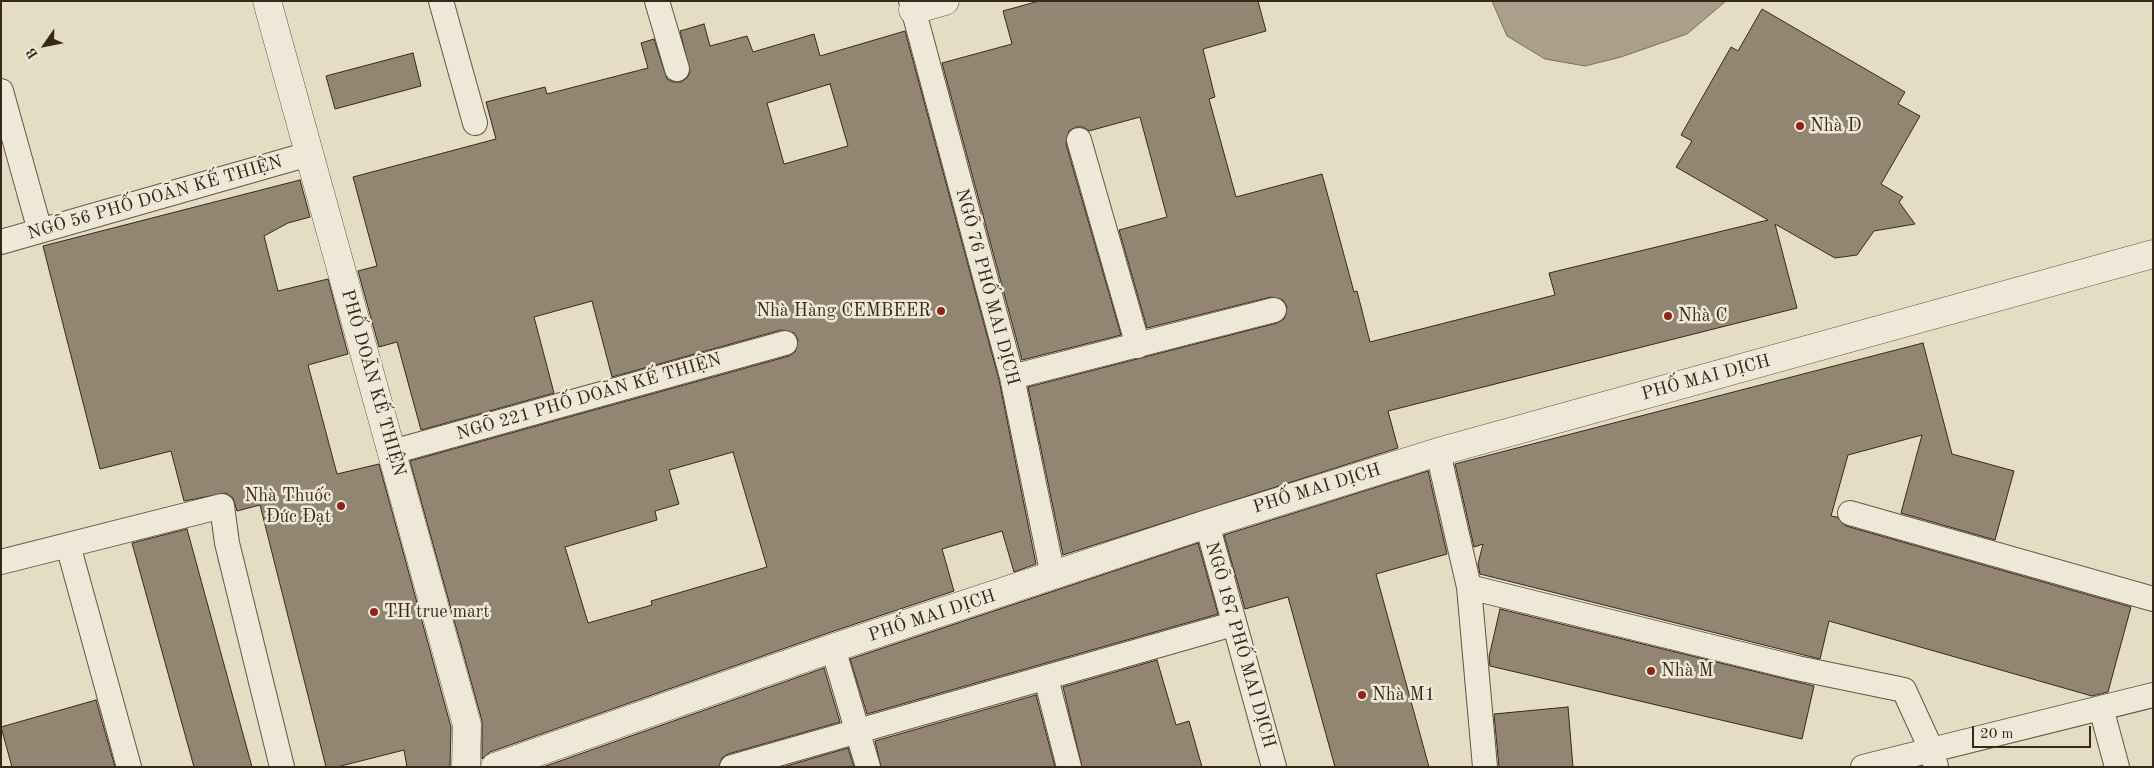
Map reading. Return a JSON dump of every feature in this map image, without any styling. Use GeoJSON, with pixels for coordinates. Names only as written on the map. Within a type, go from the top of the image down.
{"type":"FeatureCollection","features":[{"type":"Feature","properties":{"kind":"street","name":"PHỐ DOÃN KẾ THIỆN"},"geometry":{"type":"LineString","coordinates":[[267,1],[467,725],[466,767]]}},
{"type":"Feature","properties":{"kind":"street"},"geometry":{"type":"LineString","coordinates":[[912,5],[945,1]]}},
{"type":"Feature","properties":{"kind":"street","name":"PHỐ MAI DỊCH"},"geometry":{"type":"LineString","coordinates":[[495,767],[833,648],[1206,524],[1438,452],[2153,254]]}},
{"type":"Feature","properties":{"kind":"lane"},"geometry":{"type":"LineString","coordinates":[[441,1],[475,123]]}},
{"type":"Feature","properties":{"kind":"lane"},"geometry":{"type":"LineString","coordinates":[[657,1],[677,69]]}},
{"type":"Feature","properties":{"kind":"lane","name":"NGÕ 76 PHỐ MAI DỊCH"},"geometry":{"type":"LineString","coordinates":[[912,5],[1012,377],[1053,576]]}},
{"type":"Feature","properties":{"kind":"lane"},"geometry":{"type":"LineString","coordinates":[[1,91],[40,231]]}},
{"type":"Feature","properties":{"kind":"lane"},"geometry":{"type":"LineString","coordinates":[[1079,140],[1138,346]]}},
{"type":"Feature","properties":{"kind":"lane","name":"NGÕ 56 PHỐ DOÃN KẾ THIỆN"},"geometry":{"type":"LineString","coordinates":[[1,242],[309,154]]}},
{"type":"Feature","properties":{"kind":"lane"},"geometry":{"type":"LineString","coordinates":[[1012,377],[1274,310]]}},
{"type":"Feature","properties":{"kind":"lane","name":"NGÕ 221 PHỐ DOÃN KẾ THIỆN"},"geometry":{"type":"LineString","coordinates":[[392,452],[785,343]]}},
{"type":"Feature","properties":{"kind":"lane"},"geometry":{"type":"LineString","coordinates":[[1438,452],[1470,587],[1485,767]]}},
{"type":"Feature","properties":{"kind":"lane"},"geometry":{"type":"LineString","coordinates":[[1,562],[222,506],[226,543],[282,767]]}},
{"type":"Feature","properties":{"kind":"lane"},"geometry":{"type":"LineString","coordinates":[[1850,512],[2153,599]]}},
{"type":"Feature","properties":{"kind":"lane","name":"NGÕ 187 PHỐ MAI DỊCH"},"geometry":{"type":"LineString","coordinates":[[1206,524],[1274,767]]}},
{"type":"Feature","properties":{"kind":"lane"},"geometry":{"type":"LineString","coordinates":[[68,545],[130,767]]}},
{"type":"Feature","properties":{"kind":"lane"},"geometry":{"type":"LineString","coordinates":[[1470,587],[1798,668],[1904,690],[1934,759]]}},
{"type":"Feature","properties":{"kind":"lane"},"geometry":{"type":"LineString","coordinates":[[732,767],[1233,624]]}},
{"type":"Feature","properties":{"kind":"lane"},"geometry":{"type":"LineString","coordinates":[[833,648],[859,731],[868,767]]}},
{"type":"Feature","properties":{"kind":"lane"},"geometry":{"type":"LineString","coordinates":[[1046,678],[1068,767]]}},
{"type":"Feature","properties":{"kind":"lane"},"geometry":{"type":"LineString","coordinates":[[1863,767],[1934,759],[2101,708],[2153,695]]}},
{"type":"Feature","properties":{"kind":"lane"},"geometry":{"type":"LineString","coordinates":[[2101,708],[2117,767]]}},
{"type":"Feature","properties":{"kind":"shaded area"},"geometry":{"type":"Polygon","coordinates":[[[1492,1],[1726,1],[1687,34],[1621,57],[1585,66],[1545,59],[1507,36],[1492,1]]]}},
{"type":"Feature","properties":{"kind":"building"},"geometry":{"type":"Polygon","coordinates":[[[1039,1],[1258,1],[1266,31],[1203,49],[1215,97],[1209,99],[1236,197],[1322,174],[1354,292],[1357,291],[1370,342],[1555,295],[1549,273],[1768,220],[1676,167],[1692,141],[1681,135],[1731,47],[1738,51],[1762,9],[1905,92],[1898,104],[1920,116],[1881,184],[1903,197],[1899,202],[1915,224],[1874,231],[1857,255],[1835,258],[1775,224],[1797,308],[1388,411],[1398,448],[1063,555],[1028,387],[1277,323],[1284,319],[1287,307],[1283,300],[1271,297],[1147,328],[1119,230],[1167,217],[1140,117],[1089,131],[1083,127],[1076,127],[1069,131],[1066,144],[1121,335],[1022,360],[942,63],[1012,44],[1003,11],[1039,1]]]}},
{"type":"Feature","properties":{"kind":"building"},"geometry":{"type":"Polygon","coordinates":[[[704,24],[710,46],[747,36],[753,52],[814,34],[820,56],[905,31],[999,380],[1036,564],[1014,572],[1002,531],[942,549],[954,591],[828,633],[490,752],[482,759],[482,721],[410,461],[789,356],[795,352],[798,340],[794,333],[781,330],[612,377],[592,301],[534,317],[554,393],[421,430],[397,342],[379,347],[358,271],[377,266],[353,177],[496,139],[486,102],[545,87],[547,94],[648,68],[641,43],[654,39],[667,79],[673,82],[681,82],[687,78],[690,72],[680,31],[704,24]],[[830,84],[767,103],[784,164],[848,146],[830,84]],[[733,452],[669,470],[679,504],[655,511],[657,520],[565,547],[588,623],[652,605],[651,601],[767,567],[733,452]]]}},
{"type":"Feature","properties":{"kind":"building"},"geometry":{"type":"Polygon","coordinates":[[[413,53],[421,86],[335,109],[326,76],[413,53]]]}},
{"type":"Feature","properties":{"kind":"building"},"geometry":{"type":"Polygon","coordinates":[[[300,180],[310,217],[288,223],[264,236],[278,291],[328,279],[348,354],[308,365],[337,474],[379,464],[451,727],[450,767],[407,767],[404,750],[337,767],[326,767],[260,505],[237,511],[233,498],[226,493],[184,501],[171,451],[100,469],[43,246],[300,180]]]}},
{"type":"Feature","properties":{"kind":"building"},"geometry":{"type":"Polygon","coordinates":[[[1923,343],[1952,454],[2014,471],[1995,540],[1901,513],[1922,435],[1848,455],[1831,516],[1837,517],[1846,526],[2131,607],[2108,692],[2092,696],[1829,621],[1820,659],[1480,574],[1478,564],[1483,544],[1474,547],[1455,464],[1923,343]]]}},
{"type":"Feature","properties":{"kind":"building"},"geometry":{"type":"Polygon","coordinates":[[[1428,471],[1447,554],[1376,574],[1429,767],[1335,767],[1288,597],[1245,609],[1224,535],[1428,471]]]}},
{"type":"Feature","properties":{"kind":"building"},"geometry":{"type":"Polygon","coordinates":[[[187,529],[252,767],[194,767],[132,543],[187,529]]]}},
{"type":"Feature","properties":{"kind":"building"},"geometry":{"type":"Polygon","coordinates":[[[1198,543],[1218,614],[867,714],[850,659],[1198,543]]]}},
{"type":"Feature","properties":{"kind":"building","name":"Nhà M"},"geometry":{"type":"Polygon","coordinates":[[[1500,609],[1814,686],[1802,739],[1490,666],[1489,657],[1500,609]]]}},
{"type":"Feature","properties":{"kind":"building"},"geometry":{"type":"Polygon","coordinates":[[[1157,660],[1176,725],[1189,721],[1202,767],[1082,767],[1063,687],[1157,660]]]}},
{"type":"Feature","properties":{"kind":"building"},"geometry":{"type":"Polygon","coordinates":[[[824,668],[840,722],[728,754],[722,758],[719,767],[543,767],[824,668]]]}},
{"type":"Feature","properties":{"kind":"building"},"geometry":{"type":"Polygon","coordinates":[[[1036,695],[1055,767],[881,767],[875,741],[1036,695]]]}},
{"type":"Feature","properties":{"kind":"building"},"geometry":{"type":"Polygon","coordinates":[[[96,700],[115,767],[12,767],[1,727],[96,700]]]}},
{"type":"Feature","properties":{"kind":"building"},"geometry":{"type":"Polygon","coordinates":[[[1568,707],[1573,767],[1499,767],[1494,714],[1568,707]]]}},
{"type":"Feature","properties":{"kind":"building"},"geometry":{"type":"Polygon","coordinates":[[[848,748],[854,767],[783,767],[848,748]]]}},
{"type":"Feature","properties":{"kind":"place","name":"Nhà D"},"geometry":{"type":"Point","coordinates":[1800,126]}},
{"type":"Feature","properties":{"kind":"place","name":"Nhà Hàng CEMBEER"},"geometry":{"type":"Point","coordinates":[941,311]}},
{"type":"Feature","properties":{"kind":"place","name":"Nhà C"},"geometry":{"type":"Point","coordinates":[1668,316]}},
{"type":"Feature","properties":{"kind":"place","name":"Nhà Thuốc Đức Đạt"},"geometry":{"type":"Point","coordinates":[341,506]}},
{"type":"Feature","properties":{"kind":"place","name":"TH true mart"},"geometry":{"type":"Point","coordinates":[374,612]}},
{"type":"Feature","properties":{"kind":"place","name":"Nhà M"},"geometry":{"type":"Point","coordinates":[1651,671]}},
{"type":"Feature","properties":{"kind":"place","name":"Nhà M1"},"geometry":{"type":"Point","coordinates":[1362,695]}}]}
